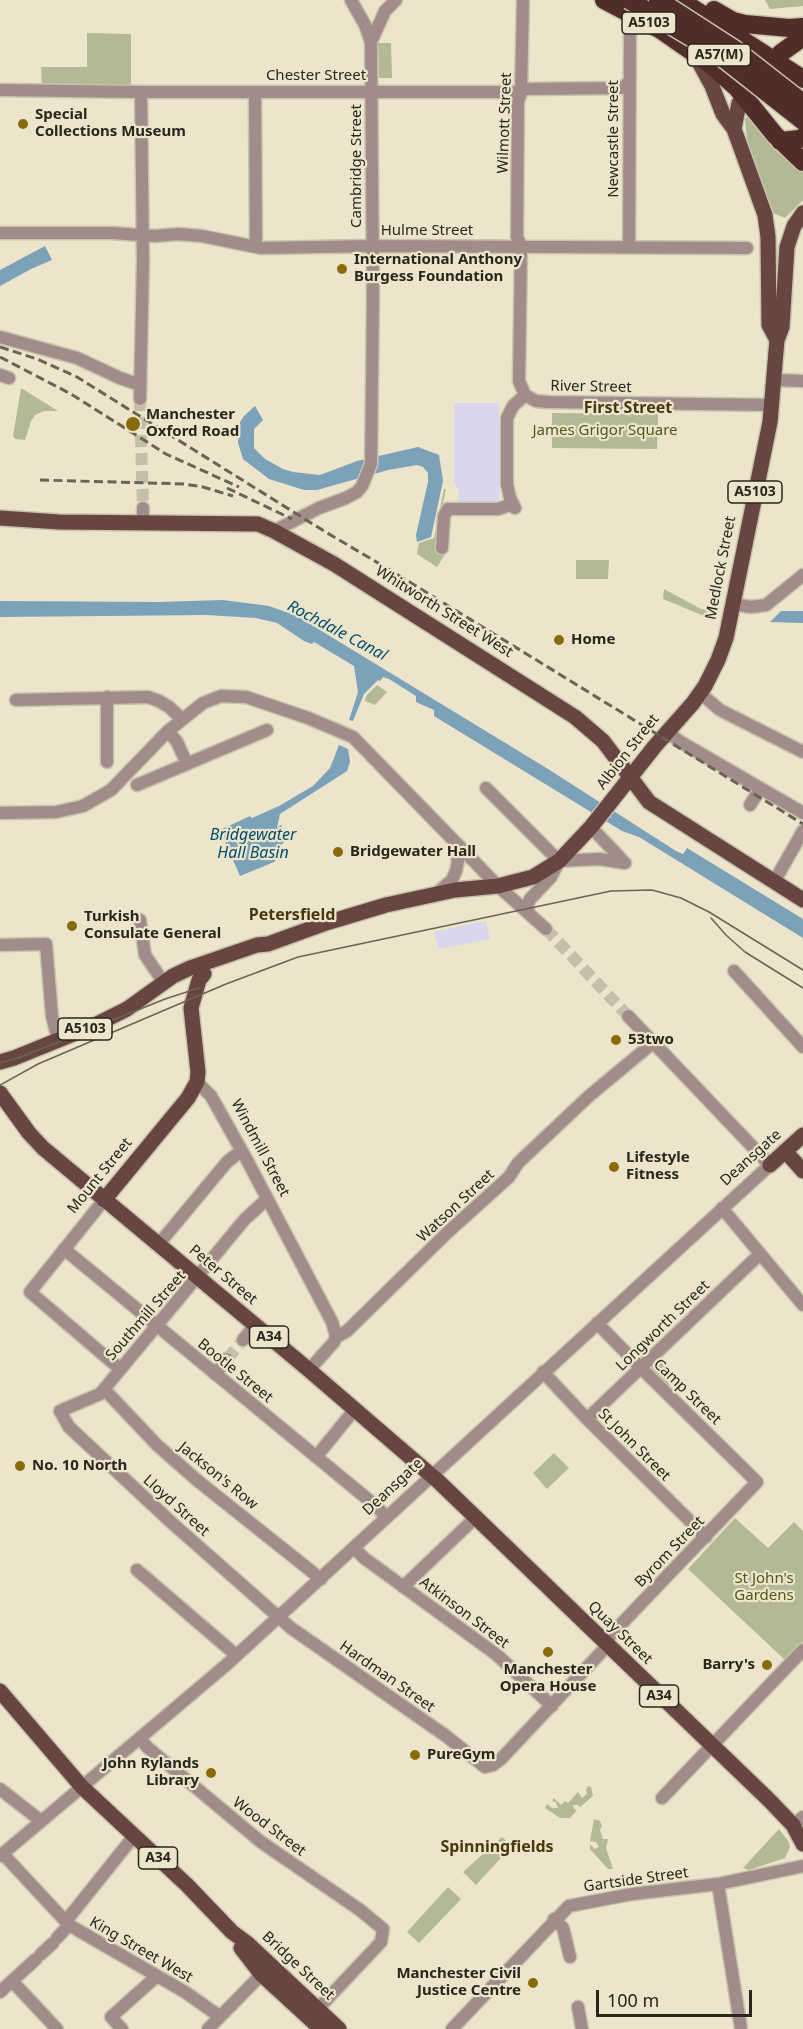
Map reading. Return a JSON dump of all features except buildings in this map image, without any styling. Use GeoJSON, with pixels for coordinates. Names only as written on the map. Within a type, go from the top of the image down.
{"type":"FeatureCollection","features":[{"type":"Feature","properties":{"kind":"highway","name":"A5103"},"geometry":{"type":"LineString","coordinates":[[604,0],[643,20],[692,51],[733,84],[780,141],[803,162]]}},
{"type":"Feature","properties":{"kind":"highway","name":"A57(M)"},"geometry":{"type":"LineString","coordinates":[[629,0],[714,51],[803,121]]}},
{"type":"Feature","properties":{"kind":"highway","name":"A57(M)"},"geometry":{"type":"LineString","coordinates":[[658,0],[735,49],[803,103]]}},
{"type":"Feature","properties":{"kind":"highway","name":"A5103"},"geometry":{"type":"LineString","coordinates":[[680,0],[803,79]]}},
{"type":"Feature","properties":{"kind":"highway"},"geometry":{"type":"LineString","coordinates":[[697,0],[722,15],[745,24],[803,27]]}},
{"type":"Feature","properties":{"kind":"highway"},"geometry":{"type":"LineString","coordinates":[[744,98],[781,53],[803,37]]}},
{"type":"Feature","properties":{"kind":"highway"},"geometry":{"type":"LineString","coordinates":[[780,141],[803,137]]}},
{"type":"Feature","properties":{"kind":"main road","name":"Medlock Street"},"geometry":{"type":"LineString","coordinates":[[692,51],[712,86],[723,114],[734,129],[765,215],[768,237],[769,325],[777,340]]}},
{"type":"Feature","properties":{"kind":"main road"},"geometry":{"type":"LineString","coordinates":[[734,129],[736,115],[744,98]]}},
{"type":"Feature","properties":{"kind":"main road","name":"Medlock Street"},"geometry":{"type":"LineString","coordinates":[[718,660],[733,604],[773,405],[777,340],[782,327],[785,264],[789,237],[796,221],[803,213]]}},
{"type":"Feature","properties":{"kind":"main road","name":"Whitworth Street West"},"geometry":{"type":"LineString","coordinates":[[5,519],[143,515],[258,524],[274,531],[334,564],[575,717],[603,741],[645,798],[654,806],[803,900]]}},
{"type":"Feature","properties":{"kind":"main road","name":"Albion Street"},"geometry":{"type":"LineString","coordinates":[[498,886],[533,877],[560,861],[616,798],[667,731],[700,693],[718,660]]}},
{"type":"Feature","properties":{"kind":"main road","name":"A5103"},"geometry":{"type":"LineString","coordinates":[[0,1062],[93,1026],[127,1009],[164,982],[190,968],[386,905],[436,894],[498,886]]}},
{"type":"Feature","properties":{"kind":"main road","name":"A5103"},"geometry":{"type":"LineString","coordinates":[[164,982],[174,984],[204,974],[260,952],[268,944]]}},
{"type":"Feature","properties":{"kind":"main road"},"geometry":{"type":"LineString","coordinates":[[196,1082],[198,1072],[191,1008],[199,980],[204,974]]}},
{"type":"Feature","properties":{"kind":"main road","name":"Mount Street"},"geometry":{"type":"LineString","coordinates":[[104,1200],[188,1098],[196,1082]]}},
{"type":"Feature","properties":{"kind":"main road","name":"Peter Street"},"geometry":{"type":"LineString","coordinates":[[0,1093],[43,1148],[432,1476]]}},
{"type":"Feature","properties":{"kind":"main road","name":"Deansgate"},"geometry":{"type":"LineString","coordinates":[[770,1165],[803,1135]]}},
{"type":"Feature","properties":{"kind":"main road"},"geometry":{"type":"LineString","coordinates":[[785,1151],[803,1171]]}},
{"type":"Feature","properties":{"kind":"main road","name":"Quay Street"},"geometry":{"type":"LineString","coordinates":[[432,1476],[711,1746],[798,1821],[803,1844]]}},
{"type":"Feature","properties":{"kind":"main road","name":"A34"},"geometry":{"type":"LineString","coordinates":[[0,1691],[82,1787]]}},
{"type":"Feature","properties":{"kind":"main road","name":"Bridge Street"},"geometry":{"type":"LineString","coordinates":[[82,1787],[187,1885],[232,1932],[247,1943],[265,1970],[316,2019],[339,2029]]}},
{"type":"Feature","properties":{"kind":"street","name":"Cambridge Street"},"geometry":{"type":"LineString","coordinates":[[274,531],[319,508],[350,496],[362,486],[368,474],[371,455],[373,246],[371,42],[365,25],[351,0]]}},
{"type":"Feature","properties":{"kind":"street","name":"Cambridge Street"},"geometry":{"type":"LineString","coordinates":[[371,42],[386,11],[396,0]]}},
{"type":"Feature","properties":{"kind":"street","name":"Wilmott Street"},"geometry":{"type":"LineString","coordinates":[[521,246],[517,237],[522,0]]}},
{"type":"Feature","properties":{"kind":"street","name":"Newcastle Street"},"geometry":{"type":"LineString","coordinates":[[629,246],[630,31]]}},
{"type":"Feature","properties":{"kind":"street","name":"Chester Street"},"geometry":{"type":"LineString","coordinates":[[0,90],[521,92],[529,89],[622,88],[629,82]]}},
{"type":"Feature","properties":{"kind":"street"},"geometry":{"type":"LineString","coordinates":[[140,399],[143,261],[141,92]]}},
{"type":"Feature","properties":{"kind":"street"},"geometry":{"type":"LineString","coordinates":[[255,92],[256,247]]}},
{"type":"Feature","properties":{"kind":"street","name":"Hulme Street"},"geometry":{"type":"LineString","coordinates":[[0,233],[112,233],[142,236],[178,234],[202,236],[256,247],[747,248]]}},
{"type":"Feature","properties":{"kind":"street"},"geometry":{"type":"LineString","coordinates":[[442,548],[444,516],[448,509],[498,509],[514,506],[507,484],[507,418],[513,406],[525,395],[519,381],[521,246]]}},
{"type":"Feature","properties":{"kind":"street"},"geometry":{"type":"LineString","coordinates":[[0,337],[77,358],[140,386]]}},
{"type":"Feature","properties":{"kind":"street"},"geometry":{"type":"LineString","coordinates":[[774,380],[803,381]]}},
{"type":"Feature","properties":{"kind":"street","name":"River Street"},"geometry":{"type":"LineString","coordinates":[[525,395],[536,401],[548,402],[773,405]]}},
{"type":"Feature","properties":{"kind":"street"},"geometry":{"type":"LineString","coordinates":[[733,604],[752,607],[766,605],[803,575]]}},
{"type":"Feature","properties":{"kind":"street"},"geometry":{"type":"LineString","coordinates":[[700,693],[720,710],[803,752]]}},
{"type":"Feature","properties":{"kind":"street"},"geometry":{"type":"LineString","coordinates":[[0,813],[56,812],[83,806],[111,790],[168,731],[206,700],[236,696],[260,701],[340,730],[353,737],[498,886],[546,929]]}},
{"type":"Feature","properties":{"kind":"street"},"geometry":{"type":"LineString","coordinates":[[107,697],[112,749],[107,762]]}},
{"type":"Feature","properties":{"kind":"street"},"geometry":{"type":"LineString","coordinates":[[16,700],[153,698],[169,706],[182,719]]}},
{"type":"Feature","properties":{"kind":"street"},"geometry":{"type":"LineString","coordinates":[[136,785],[267,730]]}},
{"type":"Feature","properties":{"kind":"street"},"geometry":{"type":"LineString","coordinates":[[168,731],[177,742],[186,764]]}},
{"type":"Feature","properties":{"kind":"street"},"geometry":{"type":"LineString","coordinates":[[667,731],[676,739],[803,813]]}},
{"type":"Feature","properties":{"kind":"street"},"geometry":{"type":"LineString","coordinates":[[486,788],[560,861],[600,859],[624,862],[591,827]]}},
{"type":"Feature","properties":{"kind":"street"},"geometry":{"type":"LineString","coordinates":[[750,805],[760,789]]}},
{"type":"Feature","properties":{"kind":"street"},"geometry":{"type":"LineString","coordinates":[[774,882],[803,831]]}},
{"type":"Feature","properties":{"kind":"street"},"geometry":{"type":"LineString","coordinates":[[436,894],[452,880],[456,871],[458,861],[455,842]]}},
{"type":"Feature","properties":{"kind":"street","name":"Albion Street"},"geometry":{"type":"LineString","coordinates":[[529,913],[527,906],[530,899],[551,877],[560,861]]}},
{"type":"Feature","properties":{"kind":"street"},"geometry":{"type":"LineString","coordinates":[[140,920],[145,955],[164,982]]}},
{"type":"Feature","properties":{"kind":"street"},"geometry":{"type":"LineString","coordinates":[[0,945],[46,944],[52,1016],[58,1040]]}},
{"type":"Feature","properties":{"kind":"street"},"geometry":{"type":"LineString","coordinates":[[734,971],[801,1040]]}},
{"type":"Feature","properties":{"kind":"street"},"geometry":{"type":"LineString","coordinates":[[628,1016],[770,1165]]}},
{"type":"Feature","properties":{"kind":"street","name":"Watson Street"},"geometry":{"type":"LineString","coordinates":[[309,1370],[334,1342],[336,1336],[347,1331],[448,1232],[509,1177],[518,1163],[589,1095],[654,1042]]}},
{"type":"Feature","properties":{"kind":"street","name":"Windmill Street"},"geometry":{"type":"LineString","coordinates":[[196,1082],[211,1096],[332,1322],[336,1336]]}},
{"type":"Feature","properties":{"kind":"street"},"geometry":{"type":"LineString","coordinates":[[158,1245],[227,1162],[241,1151]]}},
{"type":"Feature","properties":{"kind":"street","name":"Deansgate"},"geometry":{"type":"LineString","coordinates":[[1,1855],[279,1617],[770,1165]]}},
{"type":"Feature","properties":{"kind":"street","name":"Southmill Street"},"geometry":{"type":"LineString","coordinates":[[60,1411],[95,1397],[105,1389],[246,1219],[267,1199]]}},
{"type":"Feature","properties":{"kind":"street","name":"Mount Street"},"geometry":{"type":"LineString","coordinates":[[104,1200],[30,1292],[120,1369]]}},
{"type":"Feature","properties":{"kind":"street"},"geometry":{"type":"LineString","coordinates":[[722,1208],[801,1300]]}},
{"type":"Feature","properties":{"kind":"street","name":"Bootle Street"},"geometry":{"type":"LineString","coordinates":[[64,1249],[386,1517]]}},
{"type":"Feature","properties":{"kind":"street","name":"Longworth Street"},"geometry":{"type":"LineString","coordinates":[[587,1419],[760,1254]]}},
{"type":"Feature","properties":{"kind":"street","name":"Camp Street"},"geometry":{"type":"LineString","coordinates":[[597,1323],[757,1482]]}},
{"type":"Feature","properties":{"kind":"street"},"geometry":{"type":"LineString","coordinates":[[243,1340],[255,1325]]}},
{"type":"Feature","properties":{"kind":"street"},"geometry":{"type":"LineString","coordinates":[[215,1374],[227,1359]]}},
{"type":"Feature","properties":{"kind":"street","name":"St John Street"},"geometry":{"type":"LineString","coordinates":[[543,1372],[706,1537]]}},
{"type":"Feature","properties":{"kind":"street","name":"Jackson's Row"},"geometry":{"type":"LineString","coordinates":[[105,1389],[174,1460],[321,1579]]}},
{"type":"Feature","properties":{"kind":"street"},"geometry":{"type":"LineString","coordinates":[[316,1457],[355,1409]]}},
{"type":"Feature","properties":{"kind":"street","name":"Lloyd Street"},"geometry":{"type":"LineString","coordinates":[[60,1411],[69,1426],[172,1523],[279,1617]]}},
{"type":"Feature","properties":{"kind":"street","name":"Byrom Street"},"geometry":{"type":"LineString","coordinates":[[477,1763],[485,1767],[493,1765],[552,1706],[605,1644],[757,1482]]}},
{"type":"Feature","properties":{"kind":"street"},"geometry":{"type":"LineString","coordinates":[[403,1587],[475,1518]]}},
{"type":"Feature","properties":{"kind":"street","name":"Atkinson Street"},"geometry":{"type":"LineString","coordinates":[[354,1548],[364,1558],[497,1655],[552,1706]]}},
{"type":"Feature","properties":{"kind":"street"},"geometry":{"type":"LineString","coordinates":[[137,1570],[236,1655]]}},
{"type":"Feature","properties":{"kind":"street","name":"Hardman Street"},"geometry":{"type":"LineString","coordinates":[[279,1617],[291,1628],[446,1736],[477,1763]]}},
{"type":"Feature","properties":{"kind":"street"},"geometry":{"type":"LineString","coordinates":[[662,1798],[803,1650]]}},
{"type":"Feature","properties":{"kind":"street","name":"Wood Street"},"geometry":{"type":"LineString","coordinates":[[140,1738],[154,1753],[261,1842],[380,1925],[383,1935],[381,1942],[316,2019]]}},
{"type":"Feature","properties":{"kind":"street"},"geometry":{"type":"LineString","coordinates":[[0,1789],[41,1821]]}},
{"type":"Feature","properties":{"kind":"street"},"geometry":{"type":"LineString","coordinates":[[0,1992],[55,1941],[134,1836]]}},
{"type":"Feature","properties":{"kind":"street","name":"King Street West"},"geometry":{"type":"LineString","coordinates":[[1,1855],[67,1923],[200,2001],[219,2016]]}},
{"type":"Feature","properties":{"kind":"street","name":"Gartside Street"},"geometry":{"type":"LineString","coordinates":[[452,2029],[568,1906],[718,1884],[803,1866]]}},
{"type":"Feature","properties":{"kind":"street"},"geometry":{"type":"LineString","coordinates":[[718,1884],[741,2029]]}},
{"type":"Feature","properties":{"kind":"street"},"geometry":{"type":"LineString","coordinates":[[554,1919],[563,1928],[570,1957]]}},
{"type":"Feature","properties":{"kind":"street"},"geometry":{"type":"LineString","coordinates":[[208,2029],[265,1970]]}},
{"type":"Feature","properties":{"kind":"street"},"geometry":{"type":"LineString","coordinates":[[122,2029],[111,2017],[157,1976]]}},
{"type":"Feature","properties":{"kind":"street"},"geometry":{"type":"LineString","coordinates":[[12,1981],[57,2029]]}},
{"type":"Feature","properties":{"kind":"street"},"geometry":{"type":"LineString","coordinates":[[578,2007],[582,2029]]}},
{"type":"Feature","properties":{"kind":"shaded area"},"geometry":{"type":"Polygon","coordinates":[[[454,403],[499,403],[499,503],[458,503],[459,489],[454,484],[454,403]]]}},
{"type":"Feature","properties":{"kind":"shaded area"},"geometry":{"type":"Polygon","coordinates":[[[486,921],[490,939],[439,949],[434,932],[486,921]]]}},
{"type":"Feature","properties":{"kind":"green space"},"geometry":{"type":"Polygon","coordinates":[[[765,0],[803,0],[803,6],[770,9],[765,0]]]}},
{"type":"Feature","properties":{"kind":"green space"},"geometry":{"type":"Polygon","coordinates":[[[87,33],[131,34],[131,92],[42,91],[41,67],[87,67],[87,33]]]}},
{"type":"Feature","properties":{"kind":"green space"},"geometry":{"type":"Polygon","coordinates":[[[378,43],[391,43],[392,78],[379,78],[378,43]]]}},
{"type":"Feature","properties":{"kind":"green space"},"geometry":{"type":"Polygon","coordinates":[[[747,117],[775,150],[803,172],[803,200],[785,218],[773,213],[747,140],[745,119],[747,117]]]}},
{"type":"Feature","properties":{"kind":"green space"},"geometry":{"type":"Polygon","coordinates":[[[21,388],[58,411],[44,411],[35,415],[25,440],[15,439],[13,436],[21,388]]]}},
{"type":"Feature","properties":{"kind":"green space","name":"James Grigor Square"},"geometry":{"type":"Polygon","coordinates":[[[552,413],[658,414],[657,449],[552,448],[552,413]]]}},
{"type":"Feature","properties":{"kind":"green space"},"geometry":{"type":"Polygon","coordinates":[[[444,489],[446,489],[436,548],[445,554],[437,567],[417,554],[419,543],[434,538],[444,489]]]}},
{"type":"Feature","properties":{"kind":"green space"},"geometry":{"type":"Polygon","coordinates":[[[576,560],[609,560],[608,579],[576,579],[576,560]]]}},
{"type":"Feature","properties":{"kind":"green space"},"geometry":{"type":"Polygon","coordinates":[[[664,589],[701,609],[711,610],[709,618],[663,599],[664,589]]]}},
{"type":"Feature","properties":{"kind":"green space"},"geometry":{"type":"Polygon","coordinates":[[[377,685],[387,692],[375,705],[365,701],[366,696],[377,685]]]}},
{"type":"Feature","properties":{"kind":"green space"},"geometry":{"type":"Polygon","coordinates":[[[660,1359],[676,1375],[676,1379],[667,1388],[650,1369],[660,1359]]]}},
{"type":"Feature","properties":{"kind":"green space"},"geometry":{"type":"Polygon","coordinates":[[[554,1453],[569,1468],[547,1489],[533,1473],[554,1453]]]}},
{"type":"Feature","properties":{"kind":"green space","name":"St John's Gardens"},"geometry":{"type":"Polygon","coordinates":[[[735,1518],[768,1548],[794,1522],[803,1531],[803,1641],[785,1660],[688,1569],[735,1518]]]}},
{"type":"Feature","properties":{"kind":"green space"},"geometry":{"type":"Polygon","coordinates":[[[588,1786],[591,1787],[593,1796],[580,1807],[573,1805],[577,1810],[570,1818],[560,1818],[545,1808],[547,1804],[552,1808],[558,1808],[556,1802],[552,1801],[554,1798],[561,1805],[565,1801],[568,1803],[578,1792],[582,1798],[587,1794],[588,1786]]]}},
{"type":"Feature","properties":{"kind":"green space"},"geometry":{"type":"Polygon","coordinates":[[[594,1819],[600,1821],[603,1839],[608,1839],[606,1848],[613,1869],[608,1869],[590,1849],[590,1844],[595,1849],[599,1847],[596,1842],[590,1841],[594,1819]]]}},
{"type":"Feature","properties":{"kind":"green space"},"geometry":{"type":"Polygon","coordinates":[[[779,1829],[789,1842],[790,1847],[785,1858],[749,1870],[743,1868],[779,1829]]]}},
{"type":"Feature","properties":{"kind":"green space"},"geometry":{"type":"Polygon","coordinates":[[[502,1837],[512,1846],[476,1885],[463,1872],[502,1837]]]}},
{"type":"Feature","properties":{"kind":"green space"},"geometry":{"type":"Polygon","coordinates":[[[448,1887],[461,1899],[419,1943],[407,1932],[448,1887]]]}},
{"type":"Feature","properties":{"kind":"water"},"geometry":{"type":"Polygon","coordinates":[[[45,246],[52,260],[0,286],[0,270],[45,246]]]}},
{"type":"Feature","properties":{"kind":"water"},"geometry":{"type":"Polygon","coordinates":[[[255,406],[263,420],[254,429],[254,448],[265,459],[293,472],[320,475],[357,461],[418,447],[439,455],[443,481],[431,537],[417,542],[416,535],[428,482],[428,473],[423,467],[417,465],[388,470],[317,490],[304,490],[269,479],[243,459],[238,443],[240,422],[255,406]]]}},
{"type":"Feature","properties":{"kind":"water"},"geometry":{"type":"Polygon","coordinates":[[[223,600],[269,606],[297,616],[548,769],[676,851],[683,854],[687,848],[803,919],[803,938],[639,837],[622,831],[434,716],[434,710],[416,702],[416,696],[389,679],[383,677],[380,681],[378,680],[364,694],[353,721],[349,720],[358,692],[354,666],[314,642],[312,644],[304,641],[277,623],[256,618],[207,615],[0,617],[0,601],[223,600]]]}},
{"type":"Feature","properties":{"kind":"water"},"geometry":{"type":"Polygon","coordinates":[[[781,611],[803,611],[803,623],[770,622],[781,611]]]}},
{"type":"Feature","properties":{"kind":"water","name":"Bridgewater Hall Basin"},"geometry":{"type":"Polygon","coordinates":[[[339,745],[348,749],[350,762],[347,771],[280,814],[277,828],[281,825],[288,838],[277,849],[282,855],[274,862],[240,876],[220,830],[279,806],[313,786],[330,768],[339,745]]]}},
{"type":"Feature","properties":{"kind":"tunnel"},"geometry":{"type":"LineString","coordinates":[[140,399],[143,508]]}},
{"type":"Feature","properties":{"kind":"tunnel"},"geometry":{"type":"LineString","coordinates":[[546,929],[628,1016]]}},
{"type":"Feature","properties":{"kind":"tunnel"},"geometry":{"type":"LineString","coordinates":[[227,1359],[243,1340]]}},
{"type":"Feature","properties":{"kind":"tram line"},"geometry":{"type":"LineString","coordinates":[[0,1085],[38,1064],[226,984],[298,957],[611,891],[652,890],[681,898],[709,912],[803,970]]}},
{"type":"Feature","properties":{"kind":"tram line"},"geometry":{"type":"LineString","coordinates":[[711,918],[745,952],[803,988]]}},
{"type":"Feature","properties":{"kind":"tram line"},"geometry":{"type":"LineString","coordinates":[[0,1063],[199,988]]}},
{"type":"Feature","properties":{"kind":"railway"},"geometry":{"type":"LineString","coordinates":[[0,347],[37,359],[77,377],[803,824]]}},
{"type":"Feature","properties":{"kind":"railway"},"geometry":{"type":"LineString","coordinates":[[0,357],[71,394],[166,454],[239,487]]}},
{"type":"Feature","properties":{"kind":"railway"},"geometry":{"type":"LineString","coordinates":[[40,480],[184,484],[233,496]]}},
{"type":"Feature","properties":{"kind":"railway"},"geometry":{"type":"LineString","coordinates":[[227,488],[292,519]]}},
{"type":"Feature","properties":{"kind":"place","name":"Special Collections Museum"},"geometry":{"type":"Point","coordinates":[23,124]}},
{"type":"Feature","properties":{"kind":"place","name":"International Anthony Burgess Foundation"},"geometry":{"type":"Point","coordinates":[342,269]}},
{"type":"Feature","properties":{"kind":"place","name":"Manchester Oxford Road"},"geometry":{"type":"Point","coordinates":[133,424]}},
{"type":"Feature","properties":{"kind":"place","name":"Home"},"geometry":{"type":"Point","coordinates":[559,640]}},
{"type":"Feature","properties":{"kind":"place","name":"Bridgewater Hall"},"geometry":{"type":"Point","coordinates":[338,852]}},
{"type":"Feature","properties":{"kind":"place","name":"Turkish Consulate General"},"geometry":{"type":"Point","coordinates":[72,926]}},
{"type":"Feature","properties":{"kind":"place","name":"53two"},"geometry":{"type":"Point","coordinates":[616,1040]}},
{"type":"Feature","properties":{"kind":"place","name":"Lifestyle Fitness"},"geometry":{"type":"Point","coordinates":[614,1167]}},
{"type":"Feature","properties":{"kind":"place","name":"No. 10 North"},"geometry":{"type":"Point","coordinates":[20,1466]}},
{"type":"Feature","properties":{"kind":"place","name":"Manchester Opera House"},"geometry":{"type":"Point","coordinates":[548,1652]}},
{"type":"Feature","properties":{"kind":"place","name":"Barry's"},"geometry":{"type":"Point","coordinates":[767,1665]}},
{"type":"Feature","properties":{"kind":"place","name":"PureGym"},"geometry":{"type":"Point","coordinates":[415,1755]}},
{"type":"Feature","properties":{"kind":"place","name":"John Rylands Library"},"geometry":{"type":"Point","coordinates":[211,1773]}},
{"type":"Feature","properties":{"kind":"place","name":"Manchester Civil Justice Centre"},"geometry":{"type":"Point","coordinates":[533,1983]}},
{"type":"Feature","properties":{"kind":"district","name":"First Street"},"geometry":{"type":"Point","coordinates":[628,408]}},
{"type":"Feature","properties":{"kind":"district","name":"Petersfield"},"geometry":{"type":"Point","coordinates":[292,915]}},
{"type":"Feature","properties":{"kind":"district","name":"Spinningfields"},"geometry":{"type":"Point","coordinates":[497,1847]}},
{"type":"Feature","properties":{"kind":"water label","name":"Rochdale Canal"},"geometry":{"type":"Point","coordinates":[337,631]}}]}
